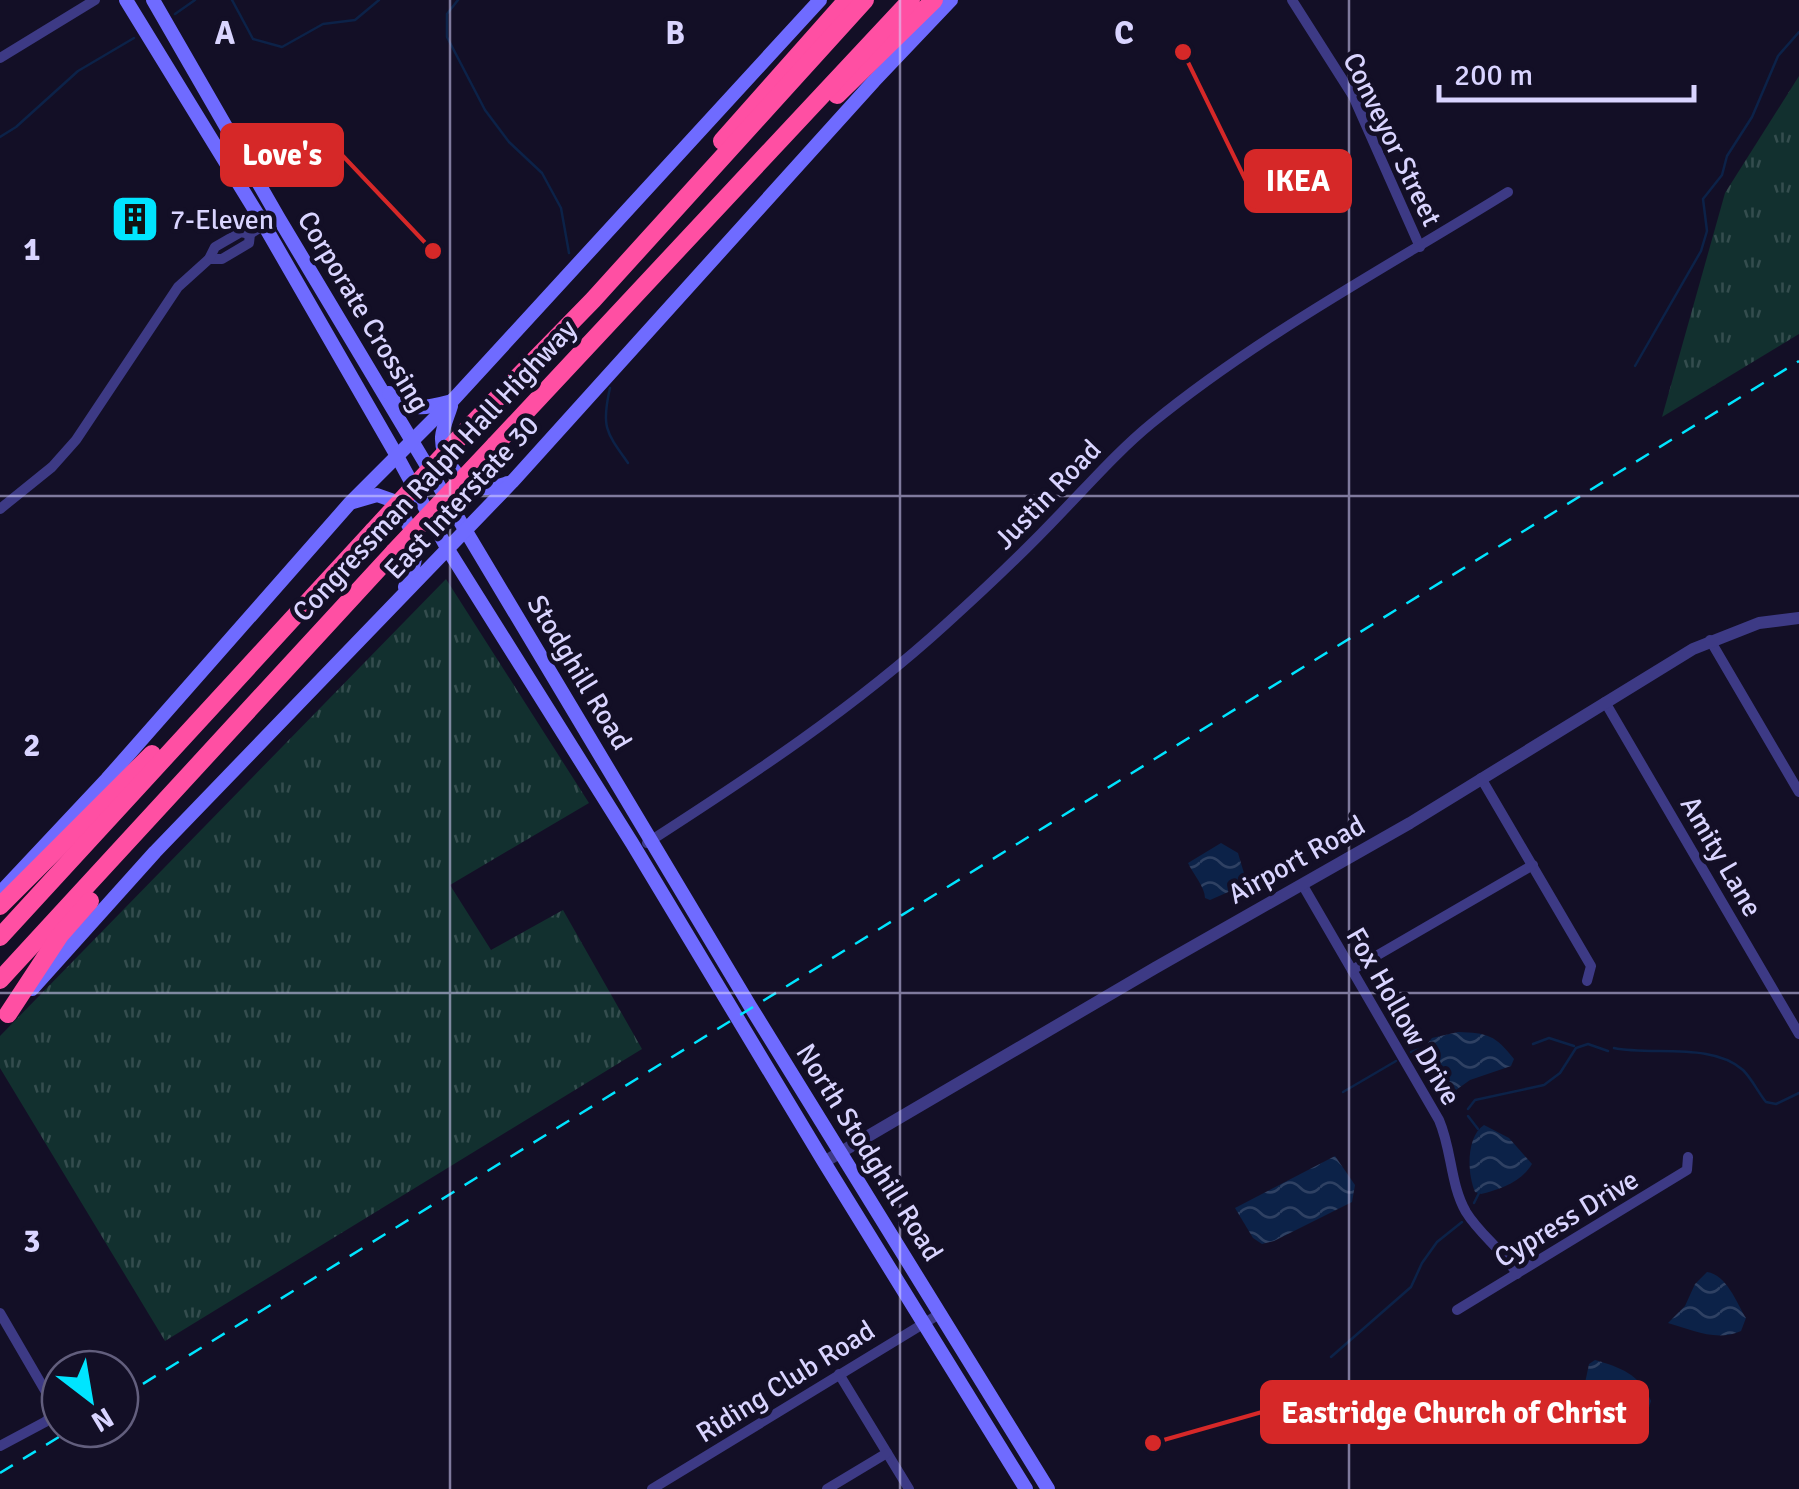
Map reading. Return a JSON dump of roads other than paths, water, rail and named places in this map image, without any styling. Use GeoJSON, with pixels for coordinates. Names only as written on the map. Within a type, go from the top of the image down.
{"type":"FeatureCollection","features":[{"type":"Feature","properties":{"kind":"highway"},"geometry":{"type":"LineString","coordinates":[[657,230],[676,199],[745,114],[846,0]]}},
{"type":"Feature","properties":{"kind":"highway","name":"Congressman Ralph Hall Highway"},"geometry":{"type":"LineString","coordinates":[[0,936],[372,530],[657,230],[865,0]]}},
{"type":"Feature","properties":{"kind":"highway","name":"Congressman Ralph Hall Highway"},"geometry":{"type":"LineString","coordinates":[[0,980],[246,710],[911,0]]}},
{"type":"Feature","properties":{"kind":"highway"},"geometry":{"type":"LineString","coordinates":[[642,289],[679,257],[934,0]]}},
{"type":"Feature","properties":{"kind":"highway"},"geometry":{"type":"LineString","coordinates":[[0,906],[178,728],[255,659]]}},
{"type":"Feature","properties":{"kind":"highway"},"geometry":{"type":"LineString","coordinates":[[4,1018],[60,936],[231,736],[246,710]]}},
{"type":"Feature","properties":{"kind":"main road","name":"Corporate Crossing"},"geometry":{"type":"LineString","coordinates":[[126,0],[257,229],[398,456],[447,548]]}},
{"type":"Feature","properties":{"kind":"main road","name":"Corporate Crossing"},"geometry":{"type":"LineString","coordinates":[[153,0],[465,529]]}},
{"type":"Feature","properties":{"kind":"main road"},"geometry":{"type":"LineString","coordinates":[[0,893],[350,503],[452,400],[820,0]]}},
{"type":"Feature","properties":{"kind":"main road","name":"East Interstate 30"},"geometry":{"type":"LineString","coordinates":[[4,1018],[155,852],[512,482],[821,138],[951,0]]}},
{"type":"Feature","properties":{"kind":"main road"},"geometry":{"type":"LineString","coordinates":[[380,386],[407,407],[424,408],[452,400]]}},
{"type":"Feature","properties":{"kind":"main road"},"geometry":{"type":"LineString","coordinates":[[452,400],[442,437],[446,458],[468,484],[477,488],[512,482]]}},
{"type":"Feature","properties":{"kind":"main road"},"geometry":{"type":"LineString","coordinates":[[350,503],[377,494],[387,496],[404,518],[419,554],[401,597]]}},
{"type":"Feature","properties":{"kind":"main road","name":"Stodghill Road"},"geometry":{"type":"LineString","coordinates":[[465,529],[651,840]]}},
{"type":"Feature","properties":{"kind":"main road","name":"Stodghill Road"},"geometry":{"type":"LineString","coordinates":[[447,548],[636,850]]}},
{"type":"Feature","properties":{"kind":"main road","name":"North Stodghill Road"},"geometry":{"type":"LineString","coordinates":[[651,840],[1048,1489]]}},
{"type":"Feature","properties":{"kind":"main road","name":"North Stodghill Road"},"geometry":{"type":"LineString","coordinates":[[636,850],[1026,1489]]}},
{"type":"Feature","properties":{"kind":"street"},"geometry":{"type":"LineString","coordinates":[[0,58],[96,0]]}},
{"type":"Feature","properties":{"kind":"street","name":"Conveyor Street"},"geometry":{"type":"LineString","coordinates":[[1292,0],[1353,96],[1420,246]]}},
{"type":"Feature","properties":{"kind":"street","name":"Justin Road"},"geometry":{"type":"LineString","coordinates":[[636,850],[754,775],[944,627],[1018,557],[1120,450],[1154,421],[1264,343],[1508,192]]}},
{"type":"Feature","properties":{"kind":"street"},"geometry":{"type":"LineString","coordinates":[[0,509],[52,467],[76,440],[161,310],[195,269],[210,259],[215,247],[242,232],[257,229]]}},
{"type":"Feature","properties":{"kind":"street","name":"Airport Road"},"geometry":{"type":"LineString","coordinates":[[824,1162],[1410,823],[1710,640],[1759,623],[1799,618]]}},
{"type":"Feature","properties":{"kind":"street"},"geometry":{"type":"LineString","coordinates":[[1710,640],[1799,792]]}},
{"type":"Feature","properties":{"kind":"street","name":"Amity Lane"},"geometry":{"type":"LineString","coordinates":[[1605,702],[1799,1034]]}},
{"type":"Feature","properties":{"kind":"street"},"geometry":{"type":"LineString","coordinates":[[1481,778],[1590,966],[1587,981]]}},
{"type":"Feature","properties":{"kind":"street"},"geometry":{"type":"LineString","coordinates":[[1352,970],[1532,865]]}},
{"type":"Feature","properties":{"kind":"street","name":"Fox Hollow Drive"},"geometry":{"type":"LineString","coordinates":[[1302,884],[1439,1120],[1447,1139],[1454,1184],[1466,1211],[1518,1274]]}},
{"type":"Feature","properties":{"kind":"street","name":"Cypress Drive"},"geometry":{"type":"LineString","coordinates":[[1457,1310],[1687,1170],[1688,1157]]}},
{"type":"Feature","properties":{"kind":"street"},"geometry":{"type":"LineString","coordinates":[[0,1313],[57,1411],[45,1422],[0,1446]]}},
{"type":"Feature","properties":{"kind":"street","name":"Riding Club Road"},"geometry":{"type":"LineString","coordinates":[[652,1489],[941,1313]]}},
{"type":"Feature","properties":{"kind":"street"},"geometry":{"type":"LineString","coordinates":[[839,1374],[909,1489]]}},
{"type":"Feature","properties":{"kind":"street"},"geometry":{"type":"LineString","coordinates":[[827,1489],[887,1453]]}},
{"type":"Feature","properties":{"kind":"water"},"geometry":{"type":"Polygon","coordinates":[[[1221,843],[1238,853],[1246,880],[1242,886],[1210,900],[1205,898],[1188,863],[1221,843]]]}},
{"type":"Feature","properties":{"kind":"water"},"geometry":{"type":"Polygon","coordinates":[[[1458,1032],[1496,1040],[1514,1059],[1511,1066],[1470,1080],[1456,1090],[1447,1088],[1423,1049],[1432,1038],[1458,1032]]]}},
{"type":"Feature","properties":{"kind":"water"},"geometry":{"type":"Polygon","coordinates":[[[1484,1125],[1509,1138],[1532,1164],[1510,1184],[1481,1194],[1475,1192],[1472,1184],[1470,1156],[1474,1138],[1484,1125]]]}},
{"type":"Feature","properties":{"kind":"water"},"geometry":{"type":"Polygon","coordinates":[[[1335,1156],[1355,1185],[1352,1202],[1274,1241],[1262,1244],[1253,1238],[1235,1208],[1335,1156]]]}},
{"type":"Feature","properties":{"kind":"water"},"geometry":{"type":"Polygon","coordinates":[[[1707,1272],[1720,1278],[1735,1297],[1746,1318],[1741,1331],[1714,1335],[1668,1323],[1685,1306],[1695,1284],[1707,1272]]]}},
{"type":"Feature","properties":{"kind":"water"},"geometry":{"type":"Polygon","coordinates":[[[1595,1360],[1635,1378],[1651,1401],[1649,1407],[1626,1414],[1585,1383],[1589,1364],[1595,1360]]]}},
{"type":"Feature","properties":{"kind":"waterway"},"geometry":{"type":"LineString","coordinates":[[175,14],[195,0]]}},
{"type":"Feature","properties":{"kind":"waterway"},"geometry":{"type":"LineString","coordinates":[[232,0],[253,39],[282,47],[323,24],[355,20],[379,0]]}},
{"type":"Feature","properties":{"kind":"waterway"},"geometry":{"type":"LineString","coordinates":[[458,0],[447,14],[447,37],[485,110],[509,142],[542,173],[561,208],[569,253]]}},
{"type":"Feature","properties":{"kind":"waterway"},"geometry":{"type":"LineString","coordinates":[[1635,366],[1701,251],[1707,231],[1703,199],[1722,175],[1727,156],[1752,117],[1778,56],[1799,32]]}},
{"type":"Feature","properties":{"kind":"waterway"},"geometry":{"type":"LineString","coordinates":[[0,137],[78,71],[134,38]]}},
{"type":"Feature","properties":{"kind":"waterway"},"geometry":{"type":"LineString","coordinates":[[610,388],[607,429],[628,463]]}},
{"type":"Feature","properties":{"kind":"waterway"},"geometry":{"type":"LineString","coordinates":[[1533,1044],[1549,1038],[1574,1046]]}},
{"type":"Feature","properties":{"kind":"waterway"},"geometry":{"type":"LineString","coordinates":[[1468,1109],[1475,1100],[1544,1085],[1560,1073],[1576,1048],[1588,1044],[1608,1051]]}},
{"type":"Feature","properties":{"kind":"waterway"},"geometry":{"type":"LineString","coordinates":[[1411,1052],[1423,1048]]}},
{"type":"Feature","properties":{"kind":"waterway"},"geometry":{"type":"LineString","coordinates":[[1614,1048],[1698,1053],[1730,1061],[1743,1070],[1766,1102],[1776,1104],[1799,1093]]}},
{"type":"Feature","properties":{"kind":"waterway"},"geometry":{"type":"LineString","coordinates":[[1343,1092],[1396,1061]]}},
{"type":"Feature","properties":{"kind":"waterway"},"geometry":{"type":"LineString","coordinates":[[1468,1116],[1478,1129]]}},
{"type":"Feature","properties":{"kind":"waterway"},"geometry":{"type":"LineString","coordinates":[[1474,1203],[1480,1191]]}},
{"type":"Feature","properties":{"kind":"waterway"},"geometry":{"type":"LineString","coordinates":[[1331,1357],[1411,1287],[1437,1242],[1462,1222]]}},
{"type":"Feature","properties":{"kind":"railway"},"geometry":{"type":"LineString","coordinates":[[140,1386],[1799,361]]}},
{"type":"Feature","properties":{"kind":"railway"},"geometry":{"type":"LineString","coordinates":[[0,1473],[40,1449]]}},
{"type":"Feature","properties":{"kind":"place","name":"IKEA"},"geometry":{"type":"Point","coordinates":[1183,52]}},
{"type":"Feature","properties":{"kind":"place","name":"7-Eleven"},"geometry":{"type":"Point","coordinates":[135,219]}},
{"type":"Feature","properties":{"kind":"place","name":"Love's"},"geometry":{"type":"Point","coordinates":[433,251]}},
{"type":"Feature","properties":{"kind":"place","name":"Eastridge Church of Christ"},"geometry":{"type":"Point","coordinates":[1153,1443]}}]}
